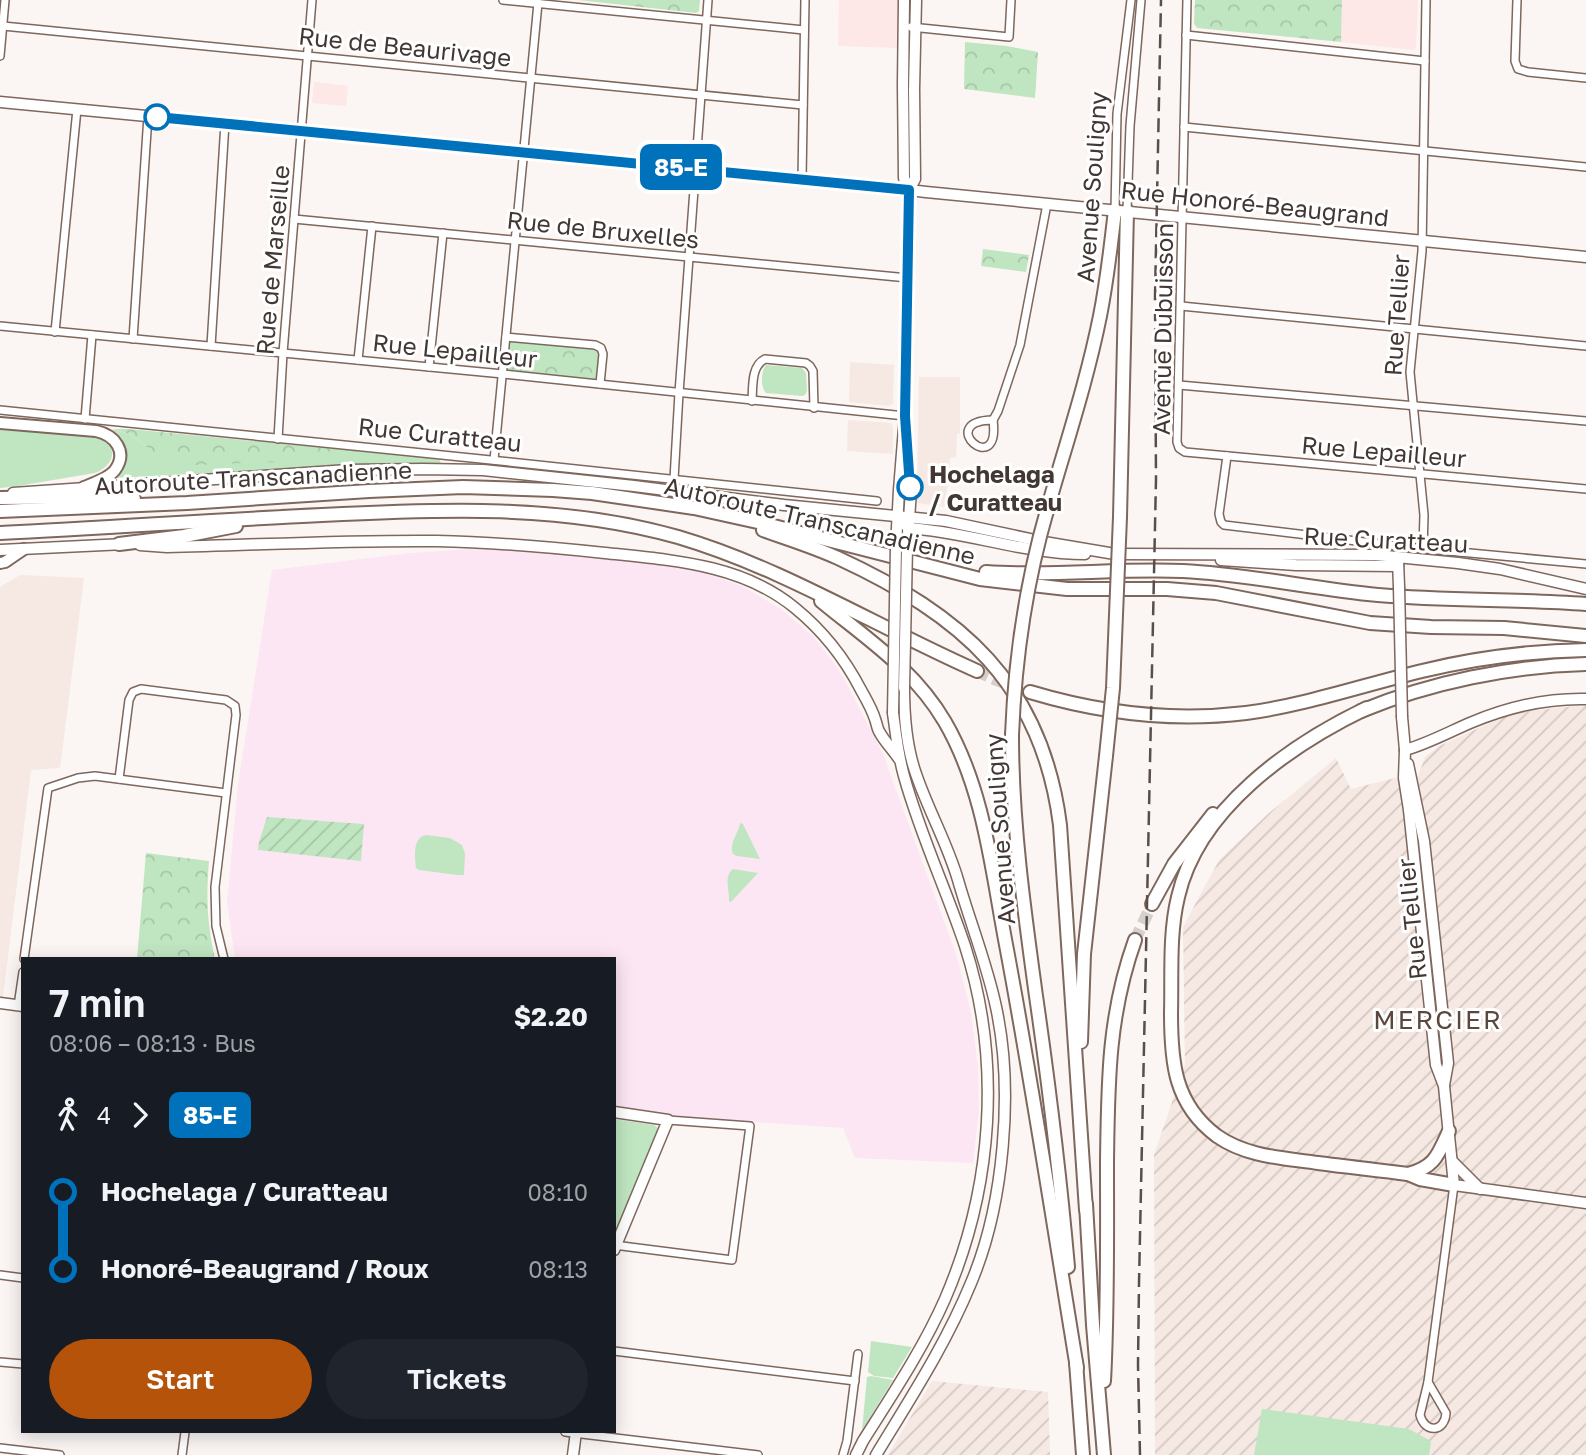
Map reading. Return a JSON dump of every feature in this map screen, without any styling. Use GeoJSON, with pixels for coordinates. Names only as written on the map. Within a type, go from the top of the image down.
{"type":"FeatureCollection","features":[{"type":"Feature","properties":{"kind":"highway","name":"Avenue Souligny"},"geometry":{"type":"LineString","coordinates":[[1083,1455],[1059,1165],[1016,841],[1012,735],[1015,681],[1032,566],[1097,331],[1121,211]]}},
{"type":"Feature","properties":{"kind":"highway","name":"Avenue Souligny"},"geometry":{"type":"LineString","coordinates":[[1104,1455],[1086,1210],[1081,1036],[1084,954],[1113,688],[1123,432],[1121,211]]}},
{"type":"Feature","properties":{"kind":"highway","name":"Autoroute Transcanadienne"},"geometry":{"type":"LineString","coordinates":[[0,512],[463,487],[592,493],[677,505],[896,550],[980,579],[1097,590],[1197,591],[1242,597],[1370,623],[1504,628],[1586,636]]}},
{"type":"Feature","properties":{"kind":"highway"},"geometry":{"type":"LineString","coordinates":[[0,496],[103,497],[187,503]]}},
{"type":"Feature","properties":{"kind":"highway","name":"Autoroute Transcanadienne"},"geometry":{"type":"LineString","coordinates":[[0,533],[406,511],[466,510],[596,519],[646,529],[708,547],[752,564],[977,671]]}},
{"type":"Feature","properties":{"kind":"highway"},"geometry":{"type":"LineString","coordinates":[[726,515],[836,557],[904,592],[953,625],[985,655],[1014,692],[1035,732],[1048,767],[1056,801],[1062,855],[1086,1210]]}},
{"type":"Feature","properties":{"kind":"highway"},"geometry":{"type":"LineString","coordinates":[[119,544],[184,536],[290,517]]}},
{"type":"Feature","properties":{"kind":"highway"},"geometry":{"type":"LineString","coordinates":[[896,550],[956,568],[997,573],[1185,571],[1375,595],[1586,604]]}},
{"type":"Feature","properties":{"kind":"highway"},"geometry":{"type":"LineString","coordinates":[[806,589],[885,651],[915,681],[945,723],[972,782],[988,847],[1028,1067],[1077,1368]]}},
{"type":"Feature","properties":{"kind":"highway"},"geometry":{"type":"LineString","coordinates":[[1030,692],[1075,705],[1128,714],[1210,716],[1278,708],[1450,665],[1514,655],[1586,650]]}},
{"type":"Feature","properties":{"kind":"highway"},"geometry":{"type":"LineString","coordinates":[[1152,904],[1174,864],[1220,806],[1262,768],[1292,746],[1337,721],[1417,691],[1460,680],[1532,668],[1586,664]]}},
{"type":"Feature","properties":{"kind":"highway"},"geometry":{"type":"LineString","coordinates":[[1367,708],[1315,735],[1271,766],[1212,827],[1193,856],[1180,888],[1173,923],[1171,1049],[1174,1070],[1185,1099],[1203,1123],[1227,1142],[1246,1151],[1265,1156],[1408,1174],[1454,1185]]}},
{"type":"Feature","properties":{"kind":"highway"},"geometry":{"type":"LineString","coordinates":[[1102,1427],[1107,1324],[1110,1059],[1119,997],[1135,940]]}},
{"type":"Feature","properties":{"kind":"highway"},"geometry":{"type":"LineString","coordinates":[[1408,1174],[1421,1170],[1433,1161],[1449,1131]]}},
{"type":"Feature","properties":{"kind":"main road"},"geometry":{"type":"LineString","coordinates":[[856,1455],[923,1343],[954,1276],[976,1204],[984,1162],[988,1106],[986,1052],[974,978],[966,948],[909,794],[900,758],[896,550],[911,491],[905,416],[909,190],[904,178],[904,0]]}},
{"type":"Feature","properties":{"kind":"main road"},"geometry":{"type":"LineString","coordinates":[[909,190],[915,178],[916,0]]}},
{"type":"Feature","properties":{"kind":"main road"},"geometry":{"type":"LineString","coordinates":[[903,88],[914,89]]}},
{"type":"Feature","properties":{"kind":"main road","name":"Rue Honoré-Beaugrand"},"geometry":{"type":"LineString","coordinates":[[0,102],[1586,257]]}},
{"type":"Feature","properties":{"kind":"main road"},"geometry":{"type":"LineString","coordinates":[[0,423],[96,432],[111,436],[120,452],[117,467],[109,475],[84,487]]}},
{"type":"Feature","properties":{"kind":"main road","name":"Rue Curatteau"},"geometry":{"type":"LineString","coordinates":[[0,496],[84,487],[363,470],[462,470],[545,476],[905,520],[946,521],[1115,554],[1180,555],[1262,563],[1458,563],[1500,569],[1586,589]]}},
{"type":"Feature","properties":{"kind":"main road"},"geometry":{"type":"LineString","coordinates":[[896,550],[905,520]]}},
{"type":"Feature","properties":{"kind":"main road"},"geometry":{"type":"LineString","coordinates":[[0,550],[119,544],[167,547],[385,541],[469,542],[561,548],[700,565],[767,589],[794,607],[818,630],[854,677],[880,733],[900,758]]}},
{"type":"Feature","properties":{"kind":"main road"},"geometry":{"type":"LineString","coordinates":[[0,563],[24,549]]}},
{"type":"Feature","properties":{"kind":"main road","name":"Rue Tellier"},"geometry":{"type":"LineString","coordinates":[[1398,562],[1404,778],[1436,1065],[1444,1086],[1454,1185]]}},
{"type":"Feature","properties":{"kind":"main road"},"geometry":{"type":"LineString","coordinates":[[1405,750],[1516,706],[1552,700],[1586,699]]}},
{"type":"Feature","properties":{"kind":"main road"},"geometry":{"type":"LineString","coordinates":[[874,717],[885,723],[899,719]]}},
{"type":"Feature","properties":{"kind":"main road"},"geometry":{"type":"LineString","coordinates":[[876,1455],[937,1353],[972,1282],[995,1204],[1003,1131],[1004,1074],[996,1008],[953,865],[916,773],[899,719]]}},
{"type":"Feature","properties":{"kind":"main road"},"geometry":{"type":"LineString","coordinates":[[0,1003],[20,1006]]}},
{"type":"Feature","properties":{"kind":"main road"},"geometry":{"type":"LineString","coordinates":[[616,1112],[668,1120],[616,1245]]}},
{"type":"Feature","properties":{"kind":"main road"},"geometry":{"type":"LineString","coordinates":[[1452,1161],[1480,1189]]}},
{"type":"Feature","properties":{"kind":"main road"},"geometry":{"type":"LineString","coordinates":[[1454,1185],[1586,1203]]}},
{"type":"Feature","properties":{"kind":"main road"},"geometry":{"type":"LineString","coordinates":[[572,1433],[573,1455]]}},
{"type":"Feature","properties":{"kind":"street"},"geometry":{"type":"LineString","coordinates":[[0,56],[5,0]]}},
{"type":"Feature","properties":{"kind":"street","name":"Rue de Marseille"},"geometry":{"type":"LineString","coordinates":[[278,439],[312,0]]}},
{"type":"Feature","properties":{"kind":"street"},"geometry":{"type":"LineString","coordinates":[[503,0],[804,30]]}},
{"type":"Feature","properties":{"kind":"street"},"geometry":{"type":"LineString","coordinates":[[674,479],[709,0]]}},
{"type":"Feature","properties":{"kind":"street"},"geometry":{"type":"LineString","coordinates":[[803,179],[804,0]]}},
{"type":"Feature","properties":{"kind":"street"},"geometry":{"type":"LineString","coordinates":[[904,27],[1009,37],[1010,0]]}},
{"type":"Feature","properties":{"kind":"street","name":"Avenue Souligny"},"geometry":{"type":"LineString","coordinates":[[1121,211],[1116,114],[1131,0]]}},
{"type":"Feature","properties":{"kind":"street","name":"Avenue Souligny"},"geometry":{"type":"LineString","coordinates":[[1121,211],[1141,0]]}},
{"type":"Feature","properties":{"kind":"street","name":"Avenue Dubuisson"},"geometry":{"type":"LineString","coordinates":[[1179,449],[1177,442],[1186,0]]}},
{"type":"Feature","properties":{"kind":"street","name":"Rue Tellier"},"geometry":{"type":"LineString","coordinates":[[1423,549],[1421,474],[1410,372],[1422,240],[1426,0]]}},
{"type":"Feature","properties":{"kind":"street"},"geometry":{"type":"LineString","coordinates":[[1517,0],[1515,61],[1518,69],[1586,78]]}},
{"type":"Feature","properties":{"kind":"street"},"geometry":{"type":"LineString","coordinates":[[494,460],[538,3]]}},
{"type":"Feature","properties":{"kind":"street","name":"Rue de Beaurivage"},"geometry":{"type":"LineString","coordinates":[[2,26],[803,105]]}},
{"type":"Feature","properties":{"kind":"street"},"geometry":{"type":"LineString","coordinates":[[1186,35],[1425,61]]}},
{"type":"Feature","properties":{"kind":"street"},"geometry":{"type":"LineString","coordinates":[[55,331],[77,109]]}},
{"type":"Feature","properties":{"kind":"street"},"geometry":{"type":"LineString","coordinates":[[133,339],[148,116]]}},
{"type":"Feature","properties":{"kind":"street"},"geometry":{"type":"LineString","coordinates":[[211,346],[225,124]]}},
{"type":"Feature","properties":{"kind":"street"},"geometry":{"type":"LineString","coordinates":[[1184,127],[1586,167]]}},
{"type":"Feature","properties":{"kind":"street"},"geometry":{"type":"LineString","coordinates":[[993,421],[1020,345],[1047,204]]}},
{"type":"Feature","properties":{"kind":"street","name":"Rue de Bruxelles"},"geometry":{"type":"LineString","coordinates":[[294,219],[908,278]]}},
{"type":"Feature","properties":{"kind":"street"},"geometry":{"type":"LineString","coordinates":[[358,360],[372,226]]}},
{"type":"Feature","properties":{"kind":"street"},"geometry":{"type":"LineString","coordinates":[[429,367],[443,233]]}},
{"type":"Feature","properties":{"kind":"street"},"geometry":{"type":"LineString","coordinates":[[1181,306],[1586,346]]}},
{"type":"Feature","properties":{"kind":"street","name":"Rue Lepailleur"},"geometry":{"type":"LineString","coordinates":[[0,326],[905,416]]}},
{"type":"Feature","properties":{"kind":"street"},"geometry":{"type":"LineString","coordinates":[[85,419],[92,335]]}},
{"type":"Feature","properties":{"kind":"street"},"geometry":{"type":"LineString","coordinates":[[506,337],[596,345],[601,348],[603,354],[600,384]]}},
{"type":"Feature","properties":{"kind":"street"},"geometry":{"type":"LineString","coordinates":[[752,401],[756,366],[759,362],[765,359],[806,363],[813,371],[814,408]]}},
{"type":"Feature","properties":{"kind":"street"},"geometry":{"type":"LineString","coordinates":[[1179,385],[1586,421]]}},
{"type":"Feature","properties":{"kind":"street","name":"Rue Curatteau"},"geometry":{"type":"LineString","coordinates":[[0,410],[877,500]]}},
{"type":"Feature","properties":{"kind":"street","name":"Rue Lepailleur"},"geometry":{"type":"LineString","coordinates":[[1179,449],[1185,452],[1586,489]]}},
{"type":"Feature","properties":{"kind":"street","name":"Rue Curatteau"},"geometry":{"type":"LineString","coordinates":[[1227,456],[1219,514],[1221,522],[1229,526],[1423,549],[1586,564]]}},
{"type":"Feature","properties":{"kind":"street"},"geometry":{"type":"LineString","coordinates":[[119,779],[129,700],[133,692],[141,689],[226,701],[234,706],[236,715],[215,887],[216,926],[224,957]]}},
{"type":"Feature","properties":{"kind":"street"},"geometry":{"type":"LineString","coordinates":[[24,957],[48,788],[85,776],[226,793]]}},
{"type":"Feature","properties":{"kind":"street"},"geometry":{"type":"LineString","coordinates":[[616,1247],[732,1260],[750,1126],[668,1120]]}},
{"type":"Feature","properties":{"kind":"street","name":"Rue Tellier"},"geometry":{"type":"LineString","coordinates":[[1428,1382],[1446,1413],[1445,1422],[1433,1428],[1426,1426],[1421,1419],[1421,1411],[1428,1382],[1454,1185]]}},
{"type":"Feature","properties":{"kind":"street"},"geometry":{"type":"LineString","coordinates":[[0,1275],[21,1278]]}},
{"type":"Feature","properties":{"kind":"street"},"geometry":{"type":"LineString","coordinates":[[616,1351],[855,1381]]}},
{"type":"Feature","properties":{"kind":"street"},"geometry":{"type":"LineString","coordinates":[[843,1455],[858,1354]]}},
{"type":"Feature","properties":{"kind":"street"},"geometry":{"type":"LineString","coordinates":[[0,1362],[21,1364]]}},
{"type":"Feature","properties":{"kind":"street"},"geometry":{"type":"LineString","coordinates":[[182,1455],[185,1433]]}},
{"type":"Feature","properties":{"kind":"street"},"geometry":{"type":"LineString","coordinates":[[580,1433],[758,1455]]}},
{"type":"Feature","properties":{"kind":"street"},"geometry":{"type":"LineString","coordinates":[[0,1448],[60,1455]]}},
{"type":"Feature","properties":{"kind":"shaded area"},"geometry":{"type":"Polygon","coordinates":[[[839,0],[901,0],[899,48],[838,46],[839,0]]]}},
{"type":"Feature","properties":{"kind":"shaded area"},"geometry":{"type":"Polygon","coordinates":[[[1342,0],[1418,0],[1416,48],[1413,50],[1341,42],[1342,0]]]}},
{"type":"Feature","properties":{"kind":"shaded area"},"geometry":{"type":"Polygon","coordinates":[[[314,82],[348,86],[346,106],[312,103],[314,82]]]}},
{"type":"Feature","properties":{"kind":"shaded area"},"geometry":{"type":"Polygon","coordinates":[[[850,362],[894,365],[893,404],[889,406],[849,402],[850,362]]]}},
{"type":"Feature","properties":{"kind":"shaded area"},"geometry":{"type":"Polygon","coordinates":[[[919,377],[960,377],[960,433],[957,434],[956,457],[950,458],[945,507],[917,503],[919,377]]]}},
{"type":"Feature","properties":{"kind":"shaded area"},"geometry":{"type":"Polygon","coordinates":[[[848,420],[891,423],[893,454],[847,451],[848,420]]]}},
{"type":"Feature","properties":{"kind":"shaded area"},"geometry":{"type":"Polygon","coordinates":[[[471,549],[541,551],[656,563],[705,573],[742,586],[781,609],[813,636],[846,682],[883,754],[957,957],[971,1012],[978,1068],[979,1110],[973,1163],[855,1158],[843,1128],[665,1116],[616,1108],[616,957],[235,957],[227,902],[238,784],[272,570],[409,553],[471,549]]]}},
{"type":"Feature","properties":{"kind":"shaded area"},"geometry":{"type":"Polygon","coordinates":[[[20,575],[84,578],[60,768],[31,770],[3,997],[0,997],[0,587],[20,575]]]}},
{"type":"Feature","properties":{"kind":"shaded area"},"geometry":{"type":"Polygon","coordinates":[[[1586,706],[1586,1455],[1155,1455],[1154,1155],[1185,1064],[1183,927],[1207,882],[1220,859],[1269,813],[1336,758],[1351,789],[1395,778],[1399,780],[1418,776],[1425,757],[1439,746],[1481,727],[1528,711],[1586,706]]]}},
{"type":"Feature","properties":{"kind":"shaded area"},"geometry":{"type":"Polygon","coordinates":[[[932,1381],[1048,1392],[1050,1455],[888,1455],[932,1381]]]}},
{"type":"Feature","properties":{"kind":"green space"},"geometry":{"type":"Polygon","coordinates":[[[578,0],[700,0],[699,11],[696,13],[578,0]]]}},
{"type":"Feature","properties":{"kind":"green space"},"geometry":{"type":"Polygon","coordinates":[[[1195,0],[1342,0],[1341,42],[1197,28],[1194,24],[1195,0]]]}},
{"type":"Feature","properties":{"kind":"green space"},"geometry":{"type":"Polygon","coordinates":[[[965,42],[1038,52],[1035,98],[964,89],[965,42]]]}},
{"type":"Feature","properties":{"kind":"green space"},"geometry":{"type":"Polygon","coordinates":[[[983,249],[1029,255],[1026,272],[981,266],[983,249]]]}},
{"type":"Feature","properties":{"kind":"green space"},"geometry":{"type":"Polygon","coordinates":[[[506,337],[601,348],[600,384],[503,374],[506,337]]]}},
{"type":"Feature","properties":{"kind":"green space"},"geometry":{"type":"Polygon","coordinates":[[[766,365],[802,368],[806,373],[805,395],[766,393],[762,379],[766,365]]]}},
{"type":"Feature","properties":{"kind":"green space"},"geometry":{"type":"Polygon","coordinates":[[[0,428],[101,436],[110,446],[112,456],[106,466],[95,473],[0,488],[0,428]]]}},
{"type":"Feature","properties":{"kind":"green space"},"geometry":{"type":"Polygon","coordinates":[[[113,429],[129,434],[148,448],[418,457],[440,460],[441,464],[313,467],[118,478],[124,452],[113,429]]]}},
{"type":"Feature","properties":{"kind":"green space"},"geometry":{"type":"Polygon","coordinates":[[[113,429],[418,457],[195,465],[159,456],[129,434],[113,429]]]}},
{"type":"Feature","properties":{"kind":"green space"},"geometry":{"type":"Polygon","coordinates":[[[267,817],[364,824],[361,861],[258,850],[267,817]]]}},
{"type":"Feature","properties":{"kind":"green space"},"geometry":{"type":"Polygon","coordinates":[[[740,823],[743,824],[760,859],[733,854],[733,842],[740,823]]]}},
{"type":"Feature","properties":{"kind":"green space"},"geometry":{"type":"Polygon","coordinates":[[[426,835],[450,838],[462,845],[465,854],[464,875],[416,868],[416,844],[426,835]]]}},
{"type":"Feature","properties":{"kind":"green space"},"geometry":{"type":"Polygon","coordinates":[[[146,853],[209,861],[208,910],[215,957],[137,957],[146,853]]]}},
{"type":"Feature","properties":{"kind":"green space"},"geometry":{"type":"Polygon","coordinates":[[[733,869],[758,873],[731,902],[728,876],[733,869]]]}},
{"type":"Feature","properties":{"kind":"green space"},"geometry":{"type":"Polygon","coordinates":[[[616,1119],[654,1125],[658,1133],[616,1235],[616,1119]]]}},
{"type":"Feature","properties":{"kind":"green space"},"geometry":{"type":"Polygon","coordinates":[[[871,1341],[912,1347],[893,1378],[874,1376],[868,1372],[871,1341]]]}},
{"type":"Feature","properties":{"kind":"green space"},"geometry":{"type":"Polygon","coordinates":[[[867,1377],[893,1380],[862,1430],[867,1377]]]}},
{"type":"Feature","properties":{"kind":"green space"},"geometry":{"type":"Polygon","coordinates":[[[1262,1409],[1409,1429],[1429,1440],[1429,1455],[1254,1455],[1262,1409]]]}},
{"type":"Feature","properties":{"kind":"tunnel"},"geometry":{"type":"LineString","coordinates":[[977,671],[1030,692]]}},
{"type":"Feature","properties":{"kind":"tunnel"},"geometry":{"type":"LineString","coordinates":[[1135,940],[1152,904]]}},
{"type":"Feature","properties":{"kind":"railway"},"geometry":{"type":"LineString","coordinates":[[1140,1455],[1139,1283],[1156,479],[1155,297],[1161,0]]}},
{"type":"Feature","properties":{"kind":"bus line","name":"85-E"},"geometry":{"type":"LineString","coordinates":[[157,117],[909,190],[905,416],[910,487]]}},
{"type":"Feature","properties":{"kind":"place","name":"Hochelaga / Curatteau"},"geometry":{"type":"Point","coordinates":[910,487]}},
{"type":"Feature","properties":{"kind":"district","name":"MERCIER"},"geometry":{"type":"Point","coordinates":[1438,1019]}}]}
